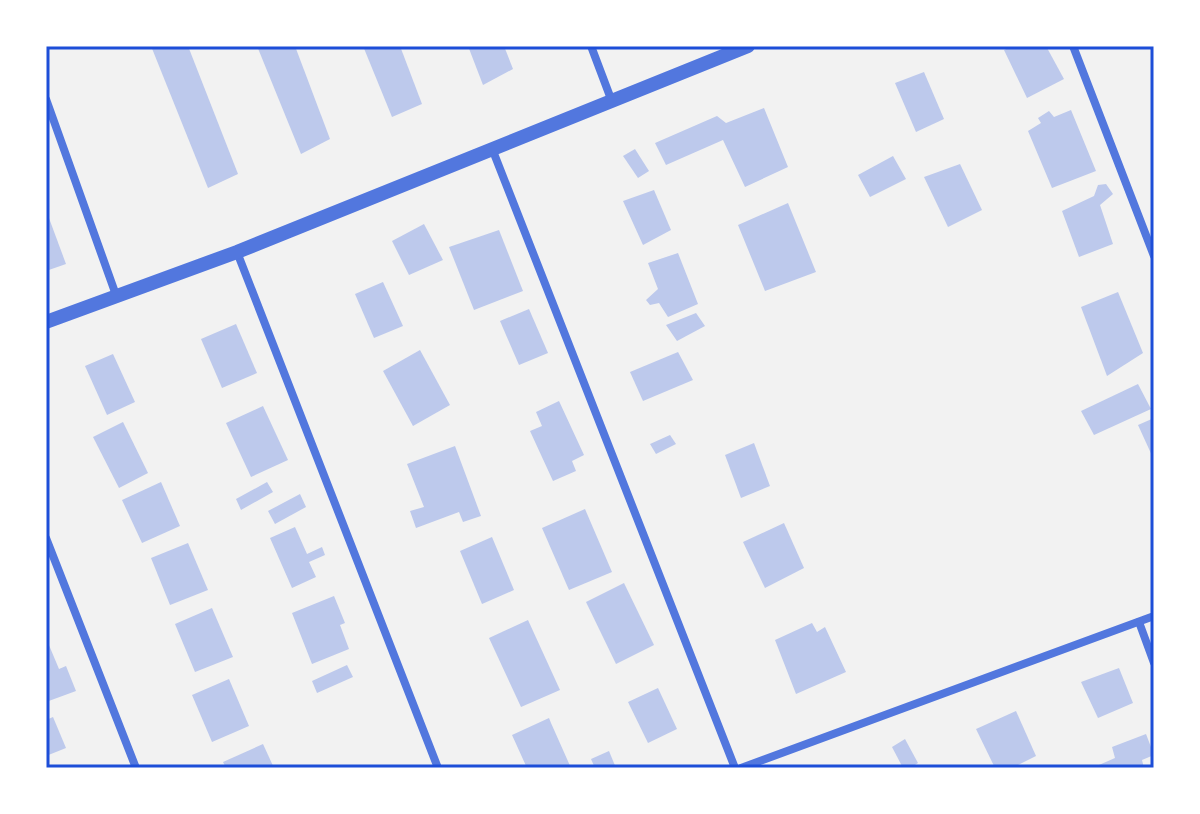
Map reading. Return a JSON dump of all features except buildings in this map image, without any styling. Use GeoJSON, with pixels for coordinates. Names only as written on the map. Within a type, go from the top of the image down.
{"type":"FeatureCollection","features":[{"type":"Feature","properties":{"kind":"street"},"geometry":{"type":"LineString","coordinates":[[591,46],[611,99]]}},
{"type":"Feature","properties":{"kind":"street"},"geometry":{"type":"LineString","coordinates":[[46,322],[237,252],[748,46]]}},
{"type":"Feature","properties":{"kind":"street"},"geometry":{"type":"LineString","coordinates":[[1073,46],[1154,256]]}},
{"type":"Feature","properties":{"kind":"street"},"geometry":{"type":"LineString","coordinates":[[46,99],[116,295]]}},
{"type":"Feature","properties":{"kind":"street"},"geometry":{"type":"LineString","coordinates":[[493,151],[738,768],[1154,616]]}},
{"type":"Feature","properties":{"kind":"street"},"geometry":{"type":"LineString","coordinates":[[237,252],[438,768]]}},
{"type":"Feature","properties":{"kind":"street"},"geometry":{"type":"LineString","coordinates":[[46,538],[136,768]]}},
{"type":"Feature","properties":{"kind":"street"},"geometry":{"type":"LineString","coordinates":[[1139,622],[1154,663]]}}]}
